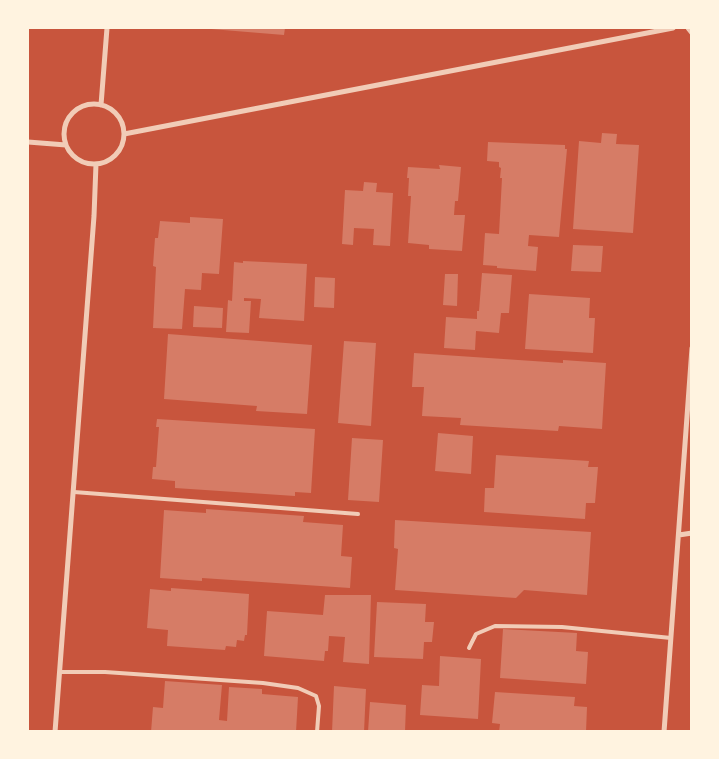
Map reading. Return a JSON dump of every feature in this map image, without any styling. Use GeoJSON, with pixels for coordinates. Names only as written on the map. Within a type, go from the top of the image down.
{"type":"FeatureCollection","features":[{"type":"Feature","properties":{"kind":"street"},"geometry":{"type":"LineString","coordinates":[[101,105],[106,28]]}},
{"type":"Feature","properties":{"kind":"street"},"geometry":{"type":"LineString","coordinates":[[124,134],[674,28]]}},
{"type":"Feature","properties":{"kind":"street"},"geometry":{"type":"LineString","coordinates":[[688,28],[692,33]]}},
{"type":"Feature","properties":{"kind":"street"},"geometry":{"type":"LineString","coordinates":[[92,104],[110,109],[122,124],[124,134],[119,151],[105,162],[96,164],[78,160],[66,145],[64,136],[68,118],[83,106],[92,104]]}},
{"type":"Feature","properties":{"kind":"street"},"geometry":{"type":"LineString","coordinates":[[28,142],[66,145]]}},
{"type":"Feature","properties":{"kind":"street"},"geometry":{"type":"LineString","coordinates":[[56,732],[94,216],[96,164]]}},
{"type":"Feature","properties":{"kind":"street"},"geometry":{"type":"LineString","coordinates":[[664,732],[692,348]]}},
{"type":"Feature","properties":{"kind":"street"},"geometry":{"type":"LineString","coordinates":[[679,535],[692,532]]}},
{"type":"Feature","properties":{"kind":"lane"},"geometry":{"type":"LineString","coordinates":[[74,492],[358,514]]}},
{"type":"Feature","properties":{"kind":"lane"},"geometry":{"type":"LineString","coordinates":[[469,648],[476,634],[495,626],[562,627],[671,638]]}},
{"type":"Feature","properties":{"kind":"lane"},"geometry":{"type":"LineString","coordinates":[[60,672],[141,674],[263,683],[298,688],[316,696],[319,706],[317,732]]}},
{"type":"Feature","properties":{"kind":"building"},"geometry":{"type":"Polygon","coordinates":[[[211,28],[285,28],[284,35],[211,28]]]}},
{"type":"Feature","properties":{"kind":"building"},"geometry":{"type":"Polygon","coordinates":[[[602,133],[617,134],[616,144],[639,145],[633,233],[573,229],[579,141],[601,143],[602,133]]]}},
{"type":"Feature","properties":{"kind":"building"},"geometry":{"type":"Polygon","coordinates":[[[488,142],[565,145],[565,149],[567,149],[559,237],[529,235],[528,246],[538,247],[536,271],[483,265],[485,233],[499,234],[502,178],[500,178],[501,168],[499,167],[499,162],[487,161],[488,142]]]}},
{"type":"Feature","properties":{"kind":"building"},"geometry":{"type":"Polygon","coordinates":[[[439,165],[461,167],[458,201],[455,201],[454,215],[465,215],[462,251],[429,249],[429,245],[408,243],[411,196],[408,196],[408,167],[440,169],[439,165]]]}},
{"type":"Feature","properties":{"kind":"building"},"geometry":{"type":"Polygon","coordinates":[[[364,182],[377,183],[376,192],[393,193],[390,246],[373,245],[374,229],[354,228],[353,245],[342,244],[345,190],[363,191],[364,182]]]}},
{"type":"Feature","properties":{"kind":"building"},"geometry":{"type":"Polygon","coordinates":[[[190,217],[223,219],[219,274],[202,273],[201,290],[185,289],[182,329],[153,328],[156,267],[153,266],[155,238],[158,238],[160,221],[190,223],[190,217]]]}},
{"type":"Feature","properties":{"kind":"building"},"geometry":{"type":"Polygon","coordinates":[[[573,245],[603,246],[601,272],[571,271],[573,245]]]}},
{"type":"Feature","properties":{"kind":"building"},"geometry":{"type":"Polygon","coordinates":[[[243,261],[307,264],[304,321],[259,318],[261,299],[244,298],[244,301],[251,301],[249,333],[226,332],[228,300],[232,301],[234,262],[243,263],[243,261]]]}},
{"type":"Feature","properties":{"kind":"building"},"geometry":{"type":"Polygon","coordinates":[[[482,273],[512,275],[509,313],[501,313],[499,333],[476,331],[475,350],[444,348],[446,317],[477,319],[482,273]]]}},
{"type":"Feature","properties":{"kind":"building"},"geometry":{"type":"Polygon","coordinates":[[[445,274],[458,274],[457,306],[443,305],[445,274]]]}},
{"type":"Feature","properties":{"kind":"building"},"geometry":{"type":"Polygon","coordinates":[[[315,277],[335,278],[334,308],[314,307],[315,277]]]}},
{"type":"Feature","properties":{"kind":"building"},"geometry":{"type":"Polygon","coordinates":[[[529,294],[590,298],[589,318],[595,318],[593,353],[525,349],[529,294]]]}},
{"type":"Feature","properties":{"kind":"building"},"geometry":{"type":"Polygon","coordinates":[[[194,306],[223,308],[222,328],[193,327],[194,306]]]}},
{"type":"Feature","properties":{"kind":"building"},"geometry":{"type":"Polygon","coordinates":[[[168,334],[312,345],[307,414],[256,411],[257,406],[164,399],[168,334]]]}},
{"type":"Feature","properties":{"kind":"building"},"geometry":{"type":"Polygon","coordinates":[[[344,341],[376,343],[371,426],[338,423],[344,341]]]}},
{"type":"Feature","properties":{"kind":"building"},"geometry":{"type":"Polygon","coordinates":[[[414,353],[563,363],[563,360],[606,363],[602,429],[559,426],[558,431],[460,425],[461,418],[422,416],[424,387],[412,387],[414,353]]]}},
{"type":"Feature","properties":{"kind":"building"},"geometry":{"type":"Polygon","coordinates":[[[157,419],[315,429],[311,493],[295,492],[295,496],[175,488],[175,481],[152,479],[153,467],[156,467],[159,427],[156,427],[157,419]]]}},
{"type":"Feature","properties":{"kind":"building"},"geometry":{"type":"Polygon","coordinates":[[[438,433],[473,436],[471,474],[435,471],[438,433]]]}},
{"type":"Feature","properties":{"kind":"building"},"geometry":{"type":"Polygon","coordinates":[[[352,438],[383,440],[379,502],[348,500],[352,438]]]}},
{"type":"Feature","properties":{"kind":"building"},"geometry":{"type":"Polygon","coordinates":[[[496,455],[589,461],[588,467],[598,467],[595,503],[586,503],[585,519],[484,512],[485,488],[494,488],[496,455]]]}},
{"type":"Feature","properties":{"kind":"building"},"geometry":{"type":"Polygon","coordinates":[[[206,509],[304,516],[303,522],[343,525],[341,556],[352,557],[350,588],[202,578],[202,581],[160,578],[164,510],[206,513],[206,509]]]}},
{"type":"Feature","properties":{"kind":"building"},"geometry":{"type":"Polygon","coordinates":[[[395,520],[591,532],[587,595],[524,590],[516,598],[395,590],[398,549],[394,548],[395,520]]]}},
{"type":"Feature","properties":{"kind":"building"},"geometry":{"type":"Polygon","coordinates":[[[171,588],[249,594],[247,635],[245,635],[244,641],[237,640],[236,647],[226,646],[225,650],[167,646],[168,630],[147,628],[150,589],[171,591],[171,588]]]}},
{"type":"Feature","properties":{"kind":"building"},"geometry":{"type":"Polygon","coordinates":[[[325,595],[371,595],[369,664],[343,662],[345,637],[329,636],[328,651],[325,651],[324,661],[264,656],[267,611],[323,615],[325,595]]]}},
{"type":"Feature","properties":{"kind":"building"},"geometry":{"type":"Polygon","coordinates":[[[377,602],[426,604],[425,622],[434,622],[432,642],[424,642],[423,659],[374,657],[377,602]]]}},
{"type":"Feature","properties":{"kind":"building"},"geometry":{"type":"Polygon","coordinates":[[[503,629],[577,633],[576,651],[588,652],[586,684],[500,678],[503,629]]]}},
{"type":"Feature","properties":{"kind":"building"},"geometry":{"type":"Polygon","coordinates":[[[440,656],[481,659],[478,719],[420,715],[422,685],[439,686],[440,656]]]}},
{"type":"Feature","properties":{"kind":"building"},"geometry":{"type":"Polygon","coordinates":[[[165,681],[222,685],[219,720],[227,721],[229,687],[262,689],[262,694],[298,697],[296,732],[151,732],[153,707],[163,708],[165,681]]]}},
{"type":"Feature","properties":{"kind":"building"},"geometry":{"type":"Polygon","coordinates":[[[334,686],[366,689],[364,732],[332,732],[334,686]]]}},
{"type":"Feature","properties":{"kind":"building"},"geometry":{"type":"Polygon","coordinates":[[[495,692],[575,697],[574,706],[587,707],[586,732],[499,732],[500,724],[492,723],[495,692]]]}},
{"type":"Feature","properties":{"kind":"building"},"geometry":{"type":"Polygon","coordinates":[[[370,702],[406,705],[405,732],[368,732],[370,702]]]}}]}
